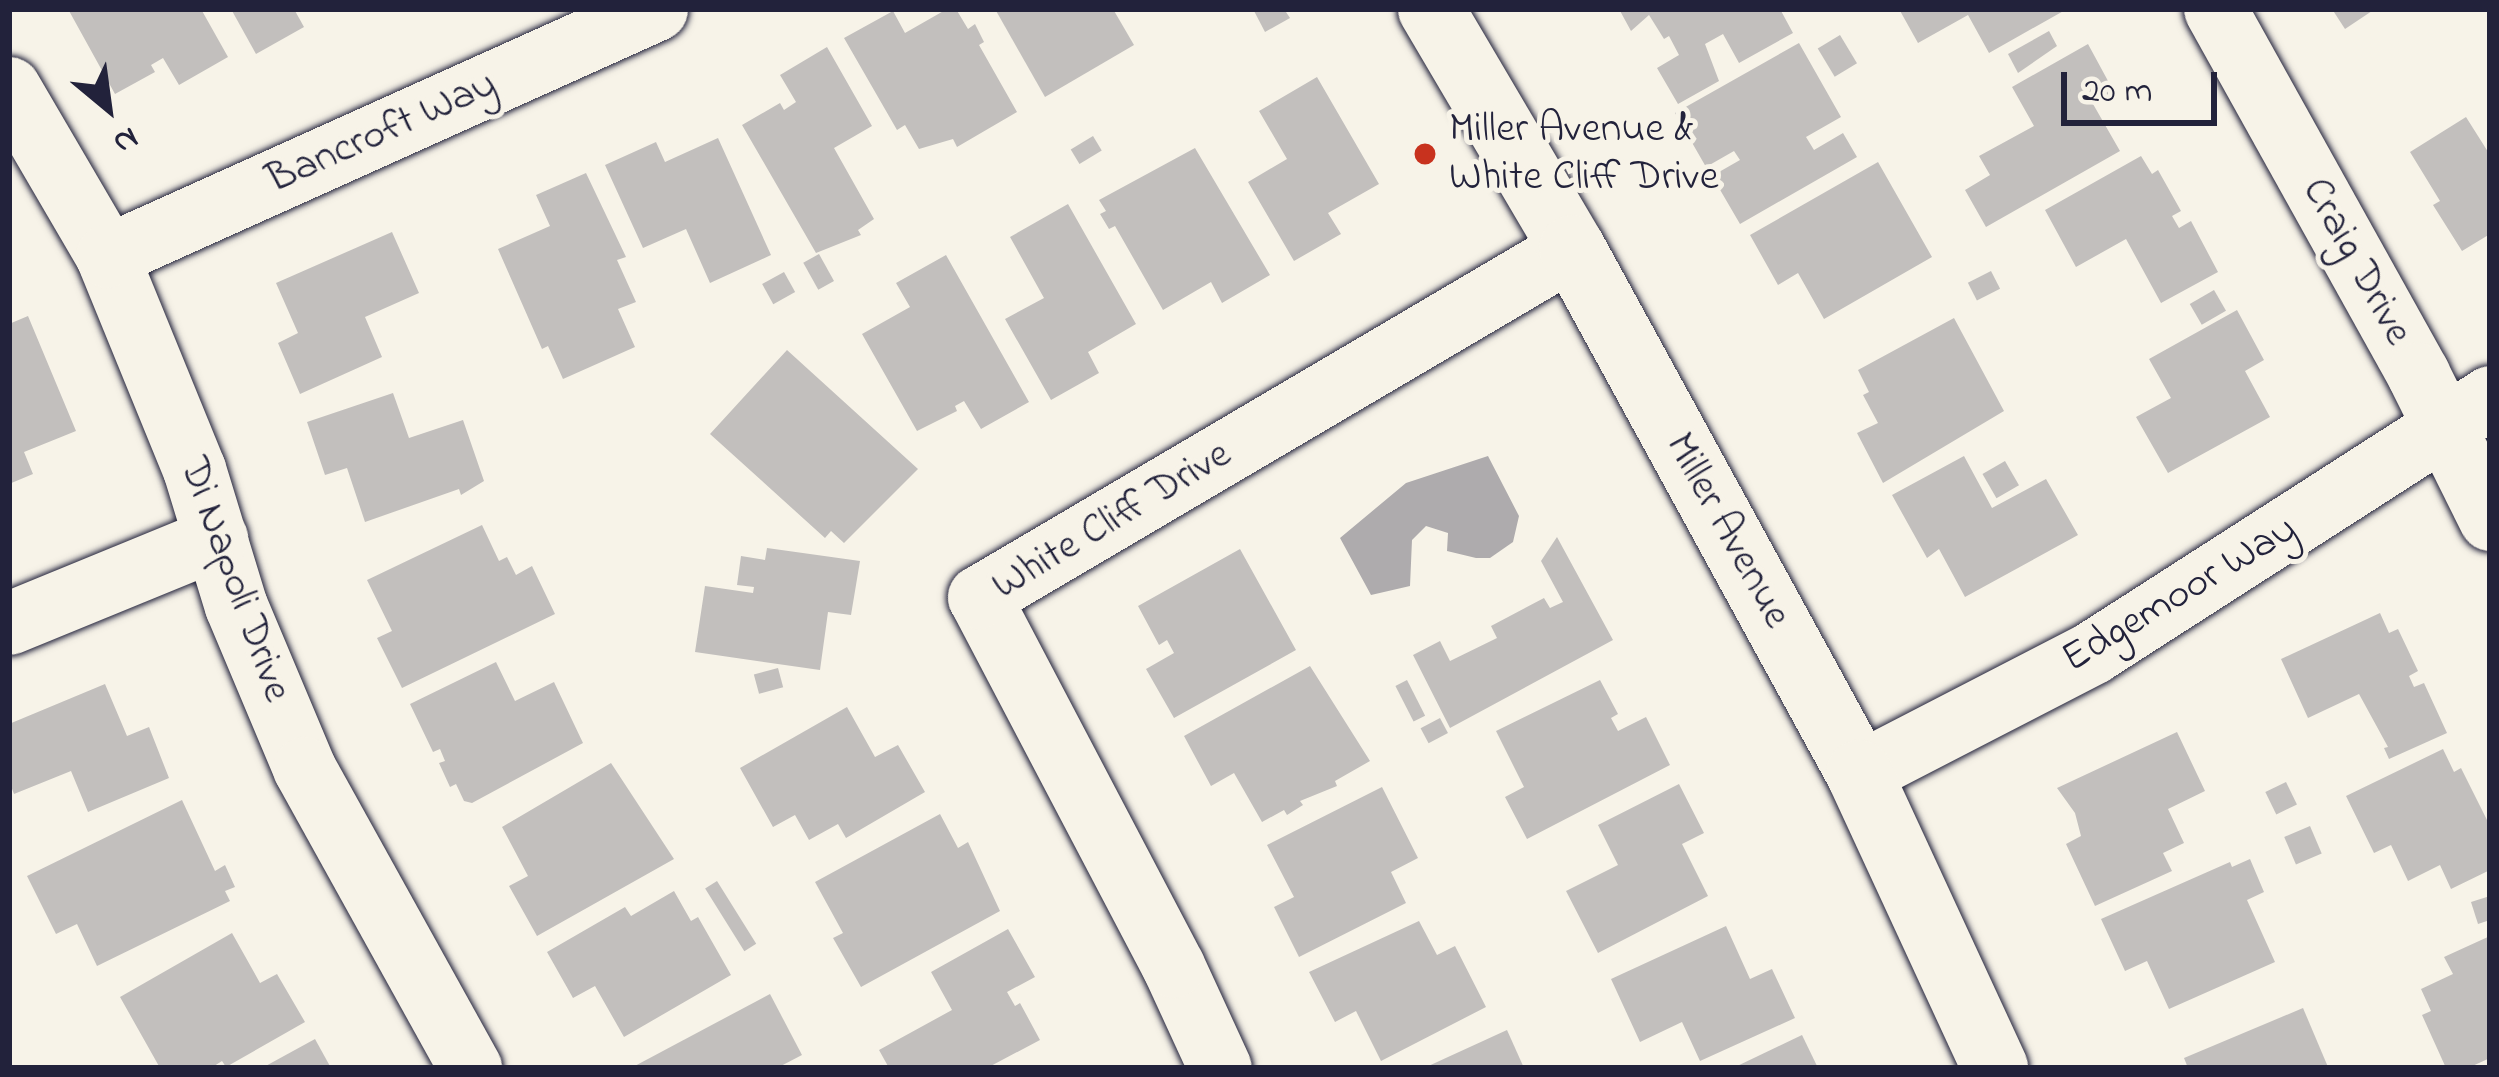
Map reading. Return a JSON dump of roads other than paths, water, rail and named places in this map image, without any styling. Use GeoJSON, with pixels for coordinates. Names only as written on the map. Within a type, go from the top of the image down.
{"type":"FeatureCollection","features":[{"type":"Feature","properties":{"kind":"main road","name":"Miller Avenue"},"geometry":{"type":"LineString","coordinates":[[1431,9],[1572,248],[1859,773],[1995,1068]]}},
{"type":"Feature","properties":{"kind":"street","name":"Bancroft Way"},"geometry":{"type":"LineString","coordinates":[[107,256],[656,9]]}},
{"type":"Feature","properties":{"kind":"street","name":"Craig Drive"},"geometry":{"type":"LineString","coordinates":[[2215,9],[2467,412],[2490,519]]}},
{"type":"Feature","properties":{"kind":"street","name":"Di Napoli Drive"},"geometry":{"type":"LineString","coordinates":[[9,88],[107,256],[186,448],[236,606],[304,768],[470,1068]]}},
{"type":"Feature","properties":{"kind":"street","name":"White Cliff Drive"},"geometry":{"type":"LineString","coordinates":[[1220,1068],[1173,966],[979,597],[1572,248]]}},
{"type":"Feature","properties":{"kind":"street","name":"Edgemoor Way"},"geometry":{"type":"LineString","coordinates":[[1859,773],[2093,652],[2467,412]]}},
{"type":"Feature","properties":{"kind":"street"},"geometry":{"type":"LineString","coordinates":[[9,623],[216,538]]}},
{"type":"Feature","properties":{"kind":"place","name":"Miller Avenue & White Cliff Drive"},"geometry":{"type":"Point","coordinates":[1425,154]}}]}
